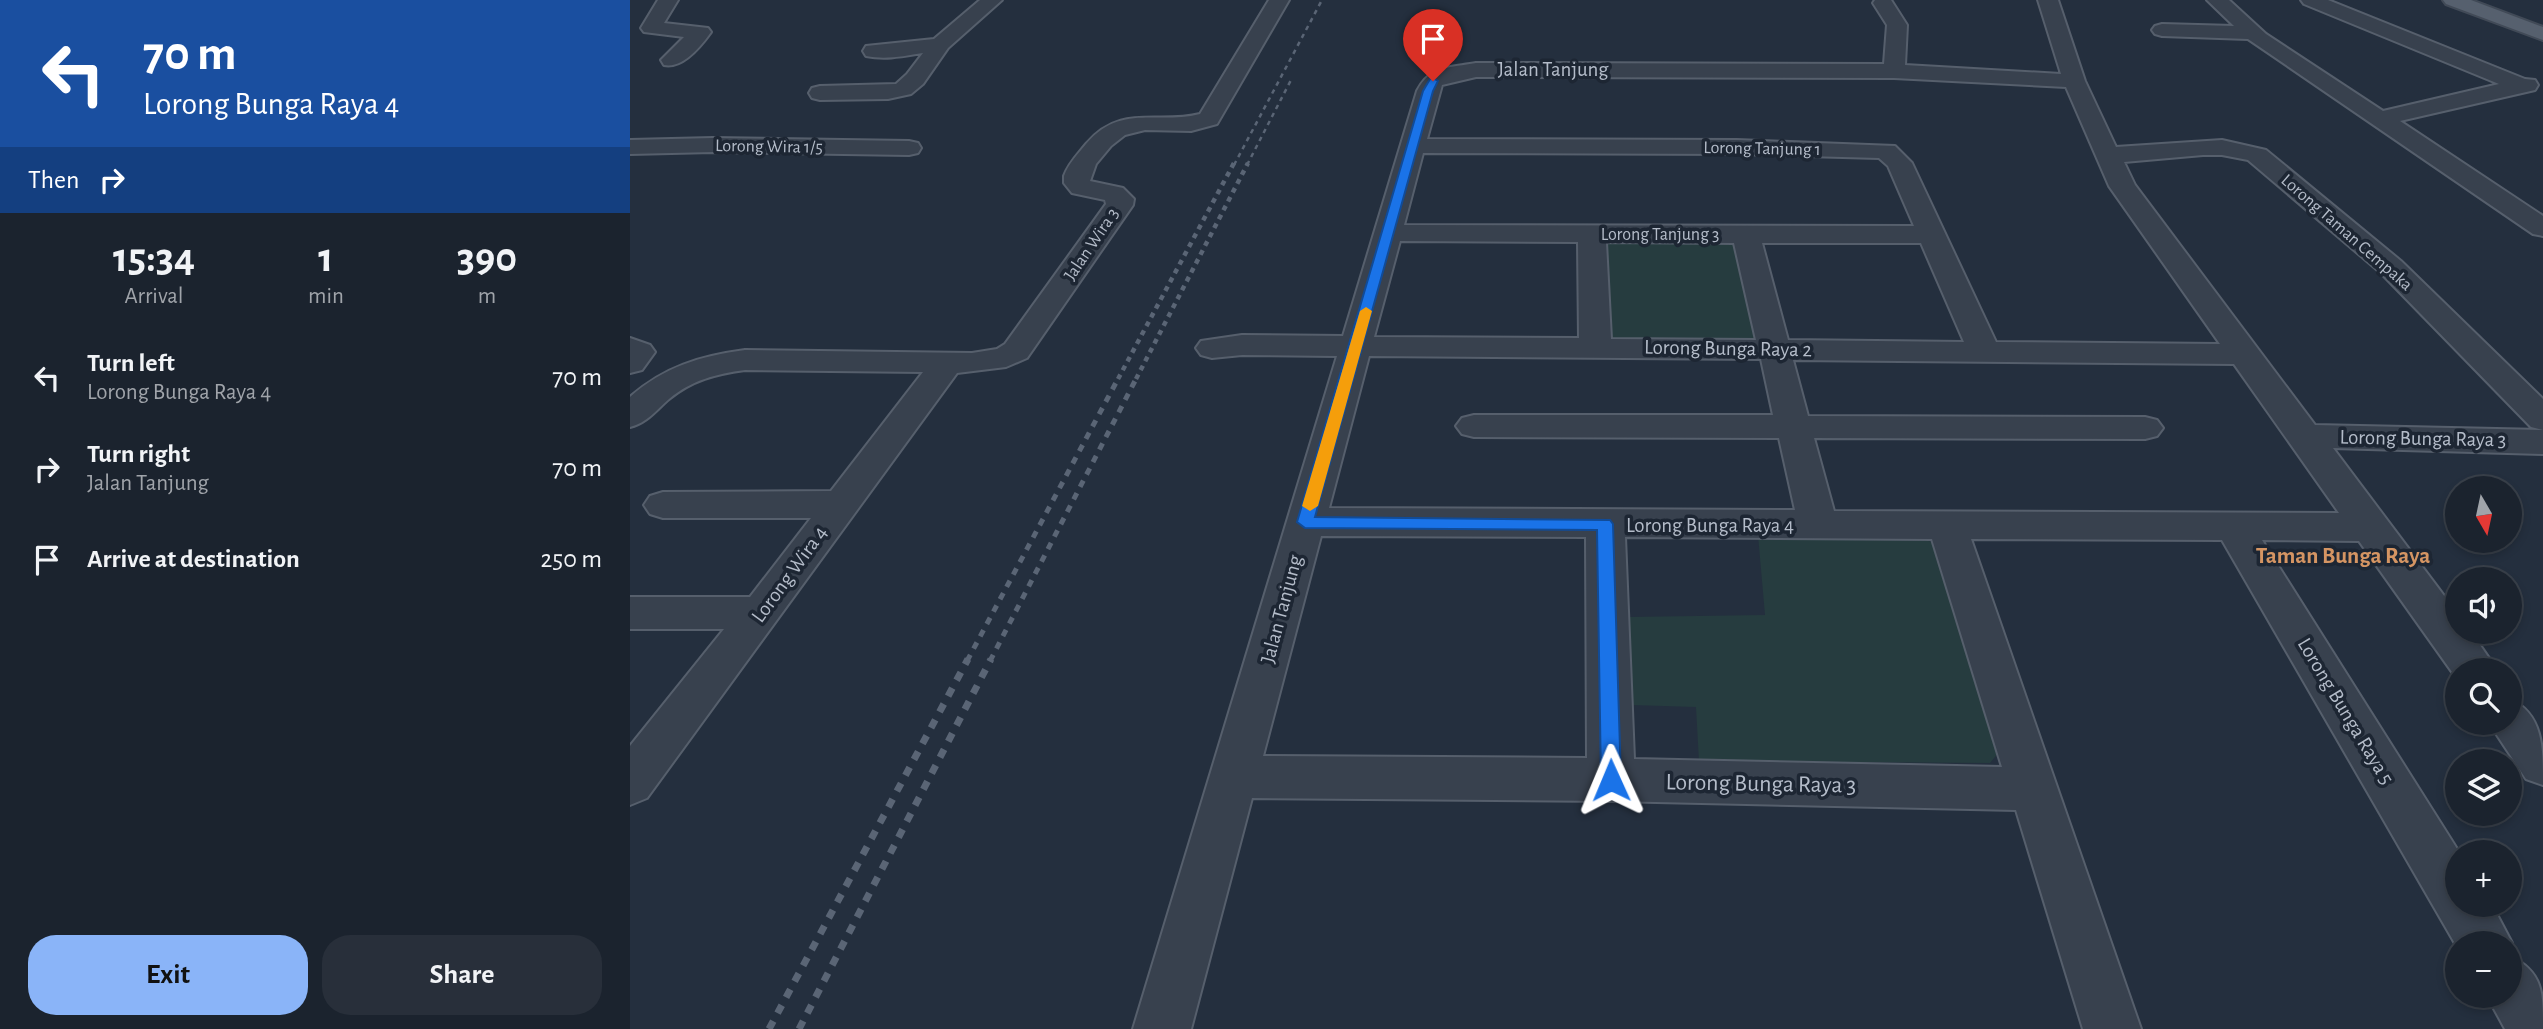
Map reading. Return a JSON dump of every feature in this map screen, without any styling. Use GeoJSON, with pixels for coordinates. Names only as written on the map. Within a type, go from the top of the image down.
{"type":"FeatureCollection","features":[{"type":"Feature","properties":{"kind":"main road"},"geometry":{"type":"LineString","coordinates":[[2453,0],[2543,34]]}},
{"type":"Feature","properties":{"kind":"street"},"geometry":{"type":"LineString","coordinates":[[668,0],[651,28],[701,32],[672,60]]}},
{"type":"Feature","properties":{"kind":"street"},"geometry":{"type":"LineString","coordinates":[[820,93],[897,91],[909,86],[941,44],[992,0]]}},
{"type":"Feature","properties":{"kind":"street","name":"Jalan Wira 3"},"geometry":{"type":"LineString","coordinates":[[630,416],[661,386],[677,376],[720,363],[745,360],[972,363],[1006,357],[1026,341],[1119,205],[1121,199],[1114,194],[1080,187],[1077,183],[1078,171],[1097,144],[1112,132],[1127,125],[1197,122],[1209,119],[1279,0]]}},
{"type":"Feature","properties":{"kind":"street"},"geometry":{"type":"LineString","coordinates":[[2048,0],[2074,81],[2106,155],[2136,208],[2466,658]]}},
{"type":"Feature","properties":{"kind":"street"},"geometry":{"type":"LineString","coordinates":[[2217,0],[2252,33],[2543,228]]}},
{"type":"Feature","properties":{"kind":"street"},"geometry":{"type":"LineString","coordinates":[[2292,0],[2314,23]]}},
{"type":"Feature","properties":{"kind":"street"},"geometry":{"type":"LineString","coordinates":[[2311,0],[2414,42],[2533,84]]}},
{"type":"Feature","properties":{"kind":"street"},"geometry":{"type":"LineString","coordinates":[[1883,3],[1897,24],[1894,71]]}},
{"type":"Feature","properties":{"kind":"street"},"geometry":{"type":"LineString","coordinates":[[2162,30],[2252,33]]}},
{"type":"Feature","properties":{"kind":"street"},"geometry":{"type":"LineString","coordinates":[[2356,40],[2414,42]]}},
{"type":"Feature","properties":{"kind":"street"},"geometry":{"type":"LineString","coordinates":[[927,62],[885,62],[883,51],[941,44]]}},
{"type":"Feature","properties":{"kind":"street","name":"Jalan Tanjung"},"geometry":{"type":"LineString","coordinates":[[1162,1029],[1433,81],[1456,72],[1550,69],[1894,71],[2074,81]]}},
{"type":"Feature","properties":{"kind":"street"},"geometry":{"type":"LineString","coordinates":[[2378,119],[2533,84]]}},
{"type":"Feature","properties":{"kind":"street","name":"Lorong Wira 1/5"},"geometry":{"type":"LineString","coordinates":[[630,147],[713,145],[909,148]]}},
{"type":"Feature","properties":{"kind":"street","name":"Lorong Tanjung 1"},"geometry":{"type":"LineString","coordinates":[[1413,146],[1737,147],[1886,151],[1897,158],[1984,351]]}},
{"type":"Feature","properties":{"kind":"street","name":"Lorong Taman Cempaka"},"geometry":{"type":"LineString","coordinates":[[2106,155],[2241,148],[2257,155],[2368,246],[2543,419]]}},
{"type":"Feature","properties":{"kind":"street","name":"Lorong Tanjung 3"},"geometry":{"type":"LineString","coordinates":[[1388,233],[1933,235]]}},
{"type":"Feature","properties":{"kind":"street"},"geometry":{"type":"LineString","coordinates":[[1592,233],[1595,346]]}},
{"type":"Feature","properties":{"kind":"street"},"geometry":{"type":"LineString","coordinates":[[1746,234],[1818,525]]}},
{"type":"Feature","properties":{"kind":"street","name":"Lorong Bunga Raya 2"},"geometry":{"type":"LineString","coordinates":[[1212,348],[1242,345],[1595,346],[2244,354]]}},
{"type":"Feature","properties":{"kind":"street"},"geometry":{"type":"LineString","coordinates":[[630,348],[639,352],[630,363]]}},
{"type":"Feature","properties":{"kind":"street","name":"Lorong Wira 4"},"geometry":{"type":"LineString","coordinates":[[630,783],[645,741],[761,613],[947,363]]}},
{"type":"Feature","properties":{"kind":"street"},"geometry":{"type":"LineString","coordinates":[[1474,426],[2146,428]]}},
{"type":"Feature","properties":{"kind":"street","name":"Lorong Bunga Raya 3"},"geometry":{"type":"LineString","coordinates":[[2303,436],[2543,442]]}},
{"type":"Feature","properties":{"kind":"street"},"geometry":{"type":"LineString","coordinates":[[663,505],[841,504]]}},
{"type":"Feature","properties":{"kind":"street","name":"Lorong Bunga Raya 4"},"geometry":{"type":"LineString","coordinates":[[1305,522],[2371,527]]}},
{"type":"Feature","properties":{"kind":"street"},"geometry":{"type":"LineString","coordinates":[[1605,524],[1611,780]]}},
{"type":"Feature","properties":{"kind":"street"},"geometry":{"type":"LineString","coordinates":[[1947,526],[2112,1029]]}},
{"type":"Feature","properties":{"kind":"street","name":"Lorong Bunga Raya 5"},"geometry":{"type":"LineString","coordinates":[[2234,527],[2445,876]]}},
{"type":"Feature","properties":{"kind":"street"},"geometry":{"type":"LineString","coordinates":[[630,613],[761,613]]}},
{"type":"Feature","properties":{"kind":"street"},"geometry":{"type":"LineString","coordinates":[[2522,735],[2543,764]]}},
{"type":"Feature","properties":{"kind":"street","name":"Lorong Bunga Raya 3"},"geometry":{"type":"LineString","coordinates":[[1235,777],[1611,780],[2034,789]]}},
{"type":"Feature","properties":{"kind":"street"},"geometry":{"type":"LineString","coordinates":[[2522,1004],[2537,1029]]}},
{"type":"Feature","properties":{"kind":"green space"},"geometry":{"type":"Polygon","coordinates":[[[1599,240],[1740,240],[1760,342],[1604,340],[1599,240]]]}},
{"type":"Feature","properties":{"kind":"green space"},"geometry":{"type":"Polygon","coordinates":[[[1758,535],[1916,536],[1939,545],[1999,752],[1990,763],[1699,761],[1696,707],[1631,705],[1628,617],[1765,615],[1758,535]]]}},
{"type":"Feature","properties":{"kind":"railway"},"geometry":{"type":"LineString","coordinates":[[1234,165],[1322,0]]}},
{"type":"Feature","properties":{"kind":"railway"},"geometry":{"type":"LineString","coordinates":[[1247,165],[1292,78]]}},
{"type":"Feature","properties":{"kind":"railway"},"geometry":{"type":"LineString","coordinates":[[1118,379],[1234,163]]}},
{"type":"Feature","properties":{"kind":"railway"},"geometry":{"type":"LineString","coordinates":[[1136,379],[1248,163]]}},
{"type":"Feature","properties":{"kind":"railway"},"geometry":{"type":"LineString","coordinates":[[967,661],[1119,377]]}},
{"type":"Feature","properties":{"kind":"railway"},"geometry":{"type":"LineString","coordinates":[[990,661],[1137,377]]}},
{"type":"Feature","properties":{"kind":"railway"},"geometry":{"type":"LineString","coordinates":[[769,1029],[968,659]]}},
{"type":"Feature","properties":{"kind":"railway"},"geometry":{"type":"LineString","coordinates":[[799,1029],[991,659]]}},
{"type":"Feature","properties":{"kind":"slow traffic"},"geometry":{"type":"LineString","coordinates":[[1310,506],[1366,311]]}},
{"type":"Feature","properties":{"kind":"district","name":"Taman Bunga Raya"},"geometry":{"type":"Point","coordinates":[2343,555]}},
{"type":"Feature","properties":{"kind":"route"},"geometry":{"type":"LineString","coordinates":[[1433,81],[1305,522],[1605,524],[1611,780]]}}]}
